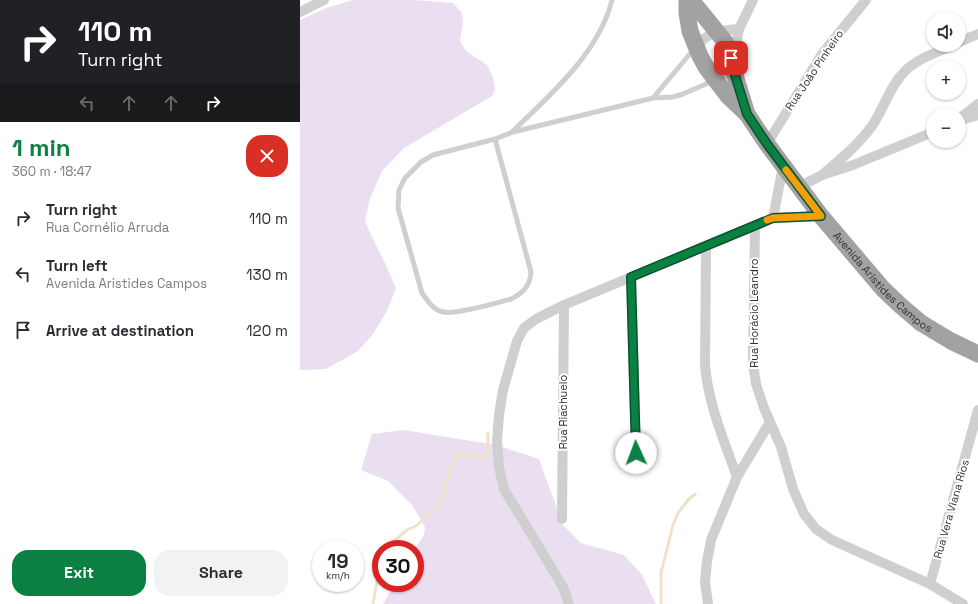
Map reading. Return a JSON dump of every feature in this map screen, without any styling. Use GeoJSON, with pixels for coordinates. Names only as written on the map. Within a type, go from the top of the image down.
{"type":"FeatureCollection","features":[{"type":"Feature","properties":{"kind":"highway","name":"Avenida Aristides Campos"},"geometry":{"type":"LineString","coordinates":[[687,0],[689,26],[696,47],[706,67],[728,96],[747,114],[767,144],[821,216],[883,289],[921,324],[978,354]]}},
{"type":"Feature","properties":{"kind":"highway","name":"Avenida Aristides Campos"},"geometry":{"type":"LineString","coordinates":[[691,0],[718,31],[726,43],[747,114]]}},
{"type":"Feature","properties":{"kind":"street"},"geometry":{"type":"LineString","coordinates":[[300,12],[324,0]]}},
{"type":"Feature","properties":{"kind":"street"},"geometry":{"type":"LineString","coordinates":[[706,67],[733,65],[739,29],[752,0]]}},
{"type":"Feature","properties":{"kind":"street","name":"Rua João Pinheiro"},"geometry":{"type":"LineString","coordinates":[[767,144],[822,54],[866,0]]}},
{"type":"Feature","properties":{"kind":"street"},"geometry":{"type":"LineString","coordinates":[[696,47],[706,36],[718,31],[739,29]]}},
{"type":"Feature","properties":{"kind":"street"},"geometry":{"type":"LineString","coordinates":[[966,39],[978,34]]}},
{"type":"Feature","properties":{"kind":"street"},"geometry":{"type":"LineString","coordinates":[[822,175],[843,158],[868,130],[898,80],[906,70],[915,63],[939,52]]}},
{"type":"Feature","properties":{"kind":"street"},"geometry":{"type":"LineString","coordinates":[[966,114],[978,104]]}},
{"type":"Feature","properties":{"kind":"street"},"geometry":{"type":"LineString","coordinates":[[966,118],[978,115]]}},
{"type":"Feature","properties":{"kind":"street"},"geometry":{"type":"LineString","coordinates":[[799,187],[822,175],[853,165],[926,135]]}},
{"type":"Feature","properties":{"kind":"street"},"geometry":{"type":"LineString","coordinates":[[773,218],[783,166]]}},
{"type":"Feature","properties":{"kind":"street"},"geometry":{"type":"LineString","coordinates":[[569,604],[563,587],[504,489],[499,467],[497,440],[503,390],[517,341],[524,328],[536,319],[564,305],[773,218],[821,216]]}},
{"type":"Feature","properties":{"kind":"street","name":"Rua Horácio Leandro"},"geometry":{"type":"LineString","coordinates":[[755,225],[752,364],[756,384],[781,447],[793,489],[804,514],[816,529],[832,540],[930,584],[963,604]]}},
{"type":"Feature","properties":{"kind":"street"},"geometry":{"type":"LineString","coordinates":[[706,247],[706,382],[723,439],[738,477]]}},
{"type":"Feature","properties":{"kind":"street"},"geometry":{"type":"LineString","coordinates":[[631,277],[636,453]]}},
{"type":"Feature","properties":{"kind":"street","name":"Rua Riachuelo"},"geometry":{"type":"LineString","coordinates":[[562,519],[564,305]]}},
{"type":"Feature","properties":{"kind":"street","name":"Rua Vera Viana Rios"},"geometry":{"type":"LineString","coordinates":[[930,584],[978,410]]}},
{"type":"Feature","properties":{"kind":"street"},"geometry":{"type":"LineString","coordinates":[[708,604],[705,582],[711,540],[738,477],[770,422]]}},
{"type":"Feature","properties":{"kind":"lane"},"geometry":{"type":"LineString","coordinates":[[513,132],[568,76],[583,57],[601,28],[612,0]]}},
{"type":"Feature","properties":{"kind":"lane"},"geometry":{"type":"LineString","coordinates":[[653,98],[696,47]]}},
{"type":"Feature","properties":{"kind":"lane"},"geometry":{"type":"LineString","coordinates":[[495,139],[531,272],[530,281],[520,295],[511,299],[452,312],[442,312],[429,303],[422,293],[398,208],[399,190],[405,178],[413,169],[433,155],[495,139],[513,132],[653,98],[682,94],[716,80],[733,65]]}},
{"type":"Feature","properties":{"kind":"shaded area"},"geometry":{"type":"Polygon","coordinates":[[[353,0],[414,0],[453,3],[462,13],[463,23],[460,41],[466,51],[487,65],[493,77],[495,90],[492,96],[404,148],[382,171],[370,199],[365,221],[396,288],[387,311],[373,334],[358,351],[326,369],[300,370],[300,20],[326,8],[353,0]]]}},
{"type":"Feature","properties":{"kind":"shaded area"},"geometry":{"type":"Polygon","coordinates":[[[404,430],[496,445],[539,459],[563,525],[581,543],[624,555],[642,575],[656,604],[383,604],[390,592],[424,592],[424,540],[421,540],[424,535],[425,527],[412,505],[388,481],[361,470],[372,434],[404,430]]]}},
{"type":"Feature","properties":{"kind":"waterway"},"geometry":{"type":"LineString","coordinates":[[395,540],[407,530],[416,526],[440,503],[449,472],[457,455],[460,454],[483,458],[486,457],[488,453],[488,433]]}},
{"type":"Feature","properties":{"kind":"waterway"},"geometry":{"type":"LineString","coordinates":[[661,604],[661,573],[673,525],[678,513],[688,500],[695,494]]}},
{"type":"Feature","properties":{"kind":"waterway"},"geometry":{"type":"LineString","coordinates":[[373,604],[375,592]]}},
{"type":"Feature","properties":{"kind":"slow traffic"},"geometry":{"type":"LineString","coordinates":[[767,220],[773,218],[821,216],[786,170]]}},
{"type":"Feature","properties":{"kind":"route"},"geometry":{"type":"LineString","coordinates":[[636,453],[631,277],[773,218],[821,216],[767,144],[747,114],[731,58]]}}]}
